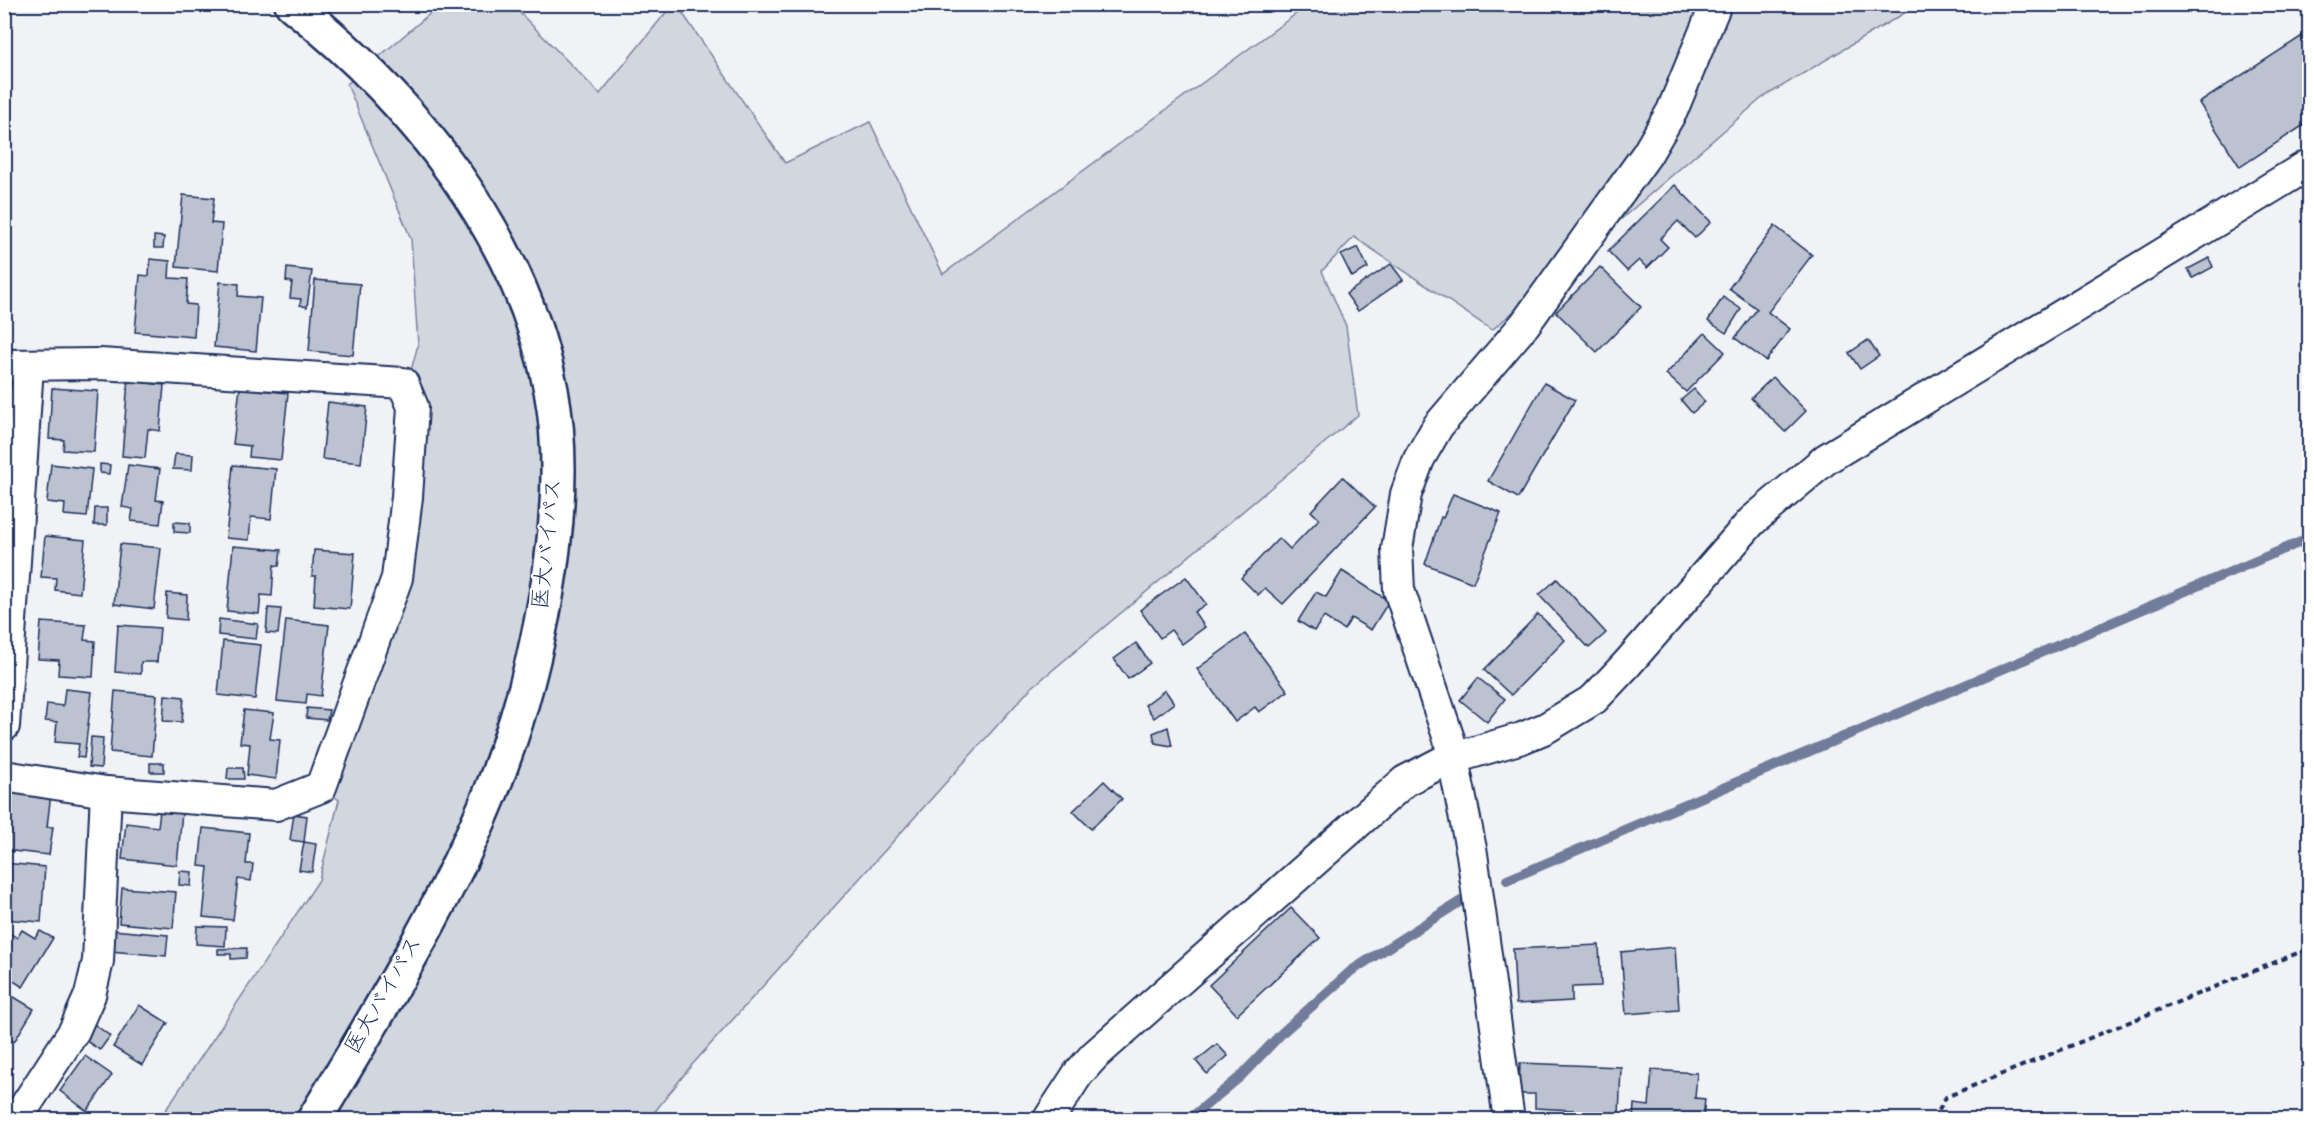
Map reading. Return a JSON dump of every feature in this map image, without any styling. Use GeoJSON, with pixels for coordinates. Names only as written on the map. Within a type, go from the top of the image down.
{"type":"FeatureCollection","features":[{"type":"Feature","properties":{"kind":"main road","name":"医大バイパス"},"geometry":{"type":"LineString","coordinates":[[292,4],[381,84],[450,169],[484,220],[516,284],[541,350],[552,400],[557,473],[545,602],[532,668],[491,792],[420,936],[314,1119]]}},
{"type":"Feature","properties":{"kind":"street"},"geometry":{"type":"LineString","coordinates":[[1509,1119],[1472,854],[1453,759],[1444,716],[1399,590],[1397,549],[1406,494],[1412,476],[1438,426],[1525,324],[1647,154],[1672,111],[1716,4]]}},
{"type":"Feature","properties":{"kind":"street"},"geometry":{"type":"LineString","coordinates":[[1048,1119],[1071,1083],[1094,1056],[1273,895],[1405,781],[1426,768],[1522,738],[1546,728],[1594,699],[1752,521],[1826,459],[2310,164]]}},
{"type":"Feature","properties":{"kind":"street"},"geometry":{"type":"LineString","coordinates":[[4,726],[16,365],[100,364],[403,383],[413,407],[407,497],[397,578],[321,787],[276,805],[106,792],[4,776]]}},
{"type":"Feature","properties":{"kind":"street"},"geometry":{"type":"LineString","coordinates":[[16,1119],[74,1031],[90,996],[98,960],[106,792]]}},
{"type":"Feature","properties":{"kind":"path"},"geometry":{"type":"LineString","coordinates":[[1934,1119],[1946,1097],[2310,948]]}},
{"type":"Feature","properties":{"kind":"shaded area"},"geometry":{"type":"Polygon","coordinates":[[[440,5],[512,5],[600,94],[672,5],[677,5],[785,163],[870,122],[943,274],[1308,5],[1918,5],[1762,98],[1492,330],[1354,237],[1322,271],[1346,326],[1358,415],[1030,689],[691,1066],[649,1119],[159,1120],[319,880],[339,800],[321,787],[405,577],[408,381],[418,345],[411,239],[347,84],[440,5]]]}},
{"type":"Feature","properties":{"kind":"building"},"geometry":{"type":"Polygon","coordinates":[[[2310,31],[2310,121],[2240,167],[2199,103],[2310,31]]]}},
{"type":"Feature","properties":{"kind":"building"},"geometry":{"type":"Polygon","coordinates":[[[1675,185],[1711,222],[1695,238],[1678,221],[1660,239],[1668,247],[1647,268],[1639,260],[1627,271],[1608,251],[1675,185]]]}},
{"type":"Feature","properties":{"kind":"building"},"geometry":{"type":"Polygon","coordinates":[[[183,195],[214,198],[211,223],[222,224],[218,271],[176,267],[183,195]]]}},
{"type":"Feature","properties":{"kind":"building"},"geometry":{"type":"Polygon","coordinates":[[[1775,226],[1812,255],[1768,312],[1790,329],[1766,361],[1735,338],[1757,309],[1729,288],[1775,226]]]}},
{"type":"Feature","properties":{"kind":"building"},"geometry":{"type":"Polygon","coordinates":[[[154,236],[164,237],[163,248],[154,248],[154,236]]]}},
{"type":"Feature","properties":{"kind":"building"},"geometry":{"type":"Polygon","coordinates":[[[1358,247],[1368,268],[1352,277],[1341,255],[1358,247]]]}},
{"type":"Feature","properties":{"kind":"building"},"geometry":{"type":"Polygon","coordinates":[[[2209,258],[2213,267],[2193,278],[2188,269],[2209,258]]]}},
{"type":"Feature","properties":{"kind":"building"},"geometry":{"type":"Polygon","coordinates":[[[150,259],[170,261],[169,278],[188,279],[186,304],[196,305],[194,337],[135,332],[140,275],[149,276],[150,259]]]}},
{"type":"Feature","properties":{"kind":"building"},"geometry":{"type":"Polygon","coordinates":[[[1391,264],[1403,280],[1358,311],[1346,294],[1391,264]]]}},
{"type":"Feature","properties":{"kind":"building"},"geometry":{"type":"Polygon","coordinates":[[[1600,267],[1641,307],[1597,352],[1556,312],[1600,267]]]}},
{"type":"Feature","properties":{"kind":"building"},"geometry":{"type":"Polygon","coordinates":[[[287,268],[312,271],[307,307],[300,305],[301,299],[290,298],[292,282],[286,281],[287,268]]]}},
{"type":"Feature","properties":{"kind":"building"},"geometry":{"type":"Polygon","coordinates":[[[315,280],[360,284],[353,355],[309,351],[315,280]]]}},
{"type":"Feature","properties":{"kind":"building"},"geometry":{"type":"Polygon","coordinates":[[[220,282],[239,284],[238,296],[261,298],[256,351],[214,347],[220,282]]]}},
{"type":"Feature","properties":{"kind":"building"},"geometry":{"type":"Polygon","coordinates":[[[1723,297],[1741,309],[1726,333],[1708,321],[1723,297]]]}},
{"type":"Feature","properties":{"kind":"building"},"geometry":{"type":"Polygon","coordinates":[[[1705,333],[1725,352],[1686,392],[1666,374],[1705,333]]]}},
{"type":"Feature","properties":{"kind":"building"},"geometry":{"type":"Polygon","coordinates":[[[1868,340],[1879,356],[1860,369],[1849,353],[1868,340]]]}},
{"type":"Feature","properties":{"kind":"building"},"geometry":{"type":"Polygon","coordinates":[[[1773,377],[1806,411],[1785,432],[1751,398],[1773,377]]]}},
{"type":"Feature","properties":{"kind":"building"},"geometry":{"type":"Polygon","coordinates":[[[128,381],[164,385],[160,431],[148,429],[145,458],[122,456],[128,381]]]}},
{"type":"Feature","properties":{"kind":"building"},"geometry":{"type":"Polygon","coordinates":[[[1544,383],[1575,400],[1518,498],[1488,481],[1544,383]]]}},
{"type":"Feature","properties":{"kind":"building"},"geometry":{"type":"Polygon","coordinates":[[[52,388],[98,391],[94,452],[63,450],[64,440],[49,439],[52,388]]]}},
{"type":"Feature","properties":{"kind":"building"},"geometry":{"type":"Polygon","coordinates":[[[240,388],[288,393],[281,460],[249,457],[250,446],[233,444],[240,388]]]}},
{"type":"Feature","properties":{"kind":"building"},"geometry":{"type":"Polygon","coordinates":[[[1694,389],[1705,402],[1692,413],[1681,400],[1694,389]]]}},
{"type":"Feature","properties":{"kind":"building"},"geometry":{"type":"Polygon","coordinates":[[[328,402],[367,407],[361,463],[322,459],[328,402]]]}},
{"type":"Feature","properties":{"kind":"building"},"geometry":{"type":"Polygon","coordinates":[[[175,454],[193,455],[192,470],[173,469],[175,454]]]}},
{"type":"Feature","properties":{"kind":"building"},"geometry":{"type":"Polygon","coordinates":[[[51,464],[92,469],[87,517],[64,515],[65,504],[47,502],[51,464]]]}},
{"type":"Feature","properties":{"kind":"building"},"geometry":{"type":"Polygon","coordinates":[[[100,464],[110,465],[109,474],[100,473],[100,464]]]}},
{"type":"Feature","properties":{"kind":"building"},"geometry":{"type":"Polygon","coordinates":[[[128,465],[160,469],[156,500],[163,501],[160,524],[131,521],[133,509],[122,507],[128,465]]]}},
{"type":"Feature","properties":{"kind":"building"},"geometry":{"type":"Polygon","coordinates":[[[233,465],[276,469],[271,519],[251,517],[249,540],[226,538],[233,465]]]}},
{"type":"Feature","properties":{"kind":"building"},"geometry":{"type":"Polygon","coordinates":[[[1343,477],[1375,507],[1283,604],[1265,588],[1258,595],[1241,578],[1279,538],[1290,549],[1319,519],[1311,511],[1343,477]]]}},
{"type":"Feature","properties":{"kind":"building"},"geometry":{"type":"Polygon","coordinates":[[[1453,494],[1501,513],[1473,583],[1425,564],[1441,517],[1443,518],[1453,494]]]}},
{"type":"Feature","properties":{"kind":"building"},"geometry":{"type":"Polygon","coordinates":[[[95,508],[107,508],[107,525],[94,525],[95,508]]]}},
{"type":"Feature","properties":{"kind":"building"},"geometry":{"type":"Polygon","coordinates":[[[174,522],[190,523],[190,533],[174,532],[174,522]]]}},
{"type":"Feature","properties":{"kind":"building"},"geometry":{"type":"Polygon","coordinates":[[[45,536],[85,540],[80,593],[55,590],[56,578],[41,577],[45,536]]]}},
{"type":"Feature","properties":{"kind":"building"},"geometry":{"type":"Polygon","coordinates":[[[120,544],[161,548],[154,609],[114,604],[120,544]]]}},
{"type":"Feature","properties":{"kind":"building"},"geometry":{"type":"Polygon","coordinates":[[[233,546],[281,550],[279,566],[274,565],[272,596],[261,595],[259,614],[227,611],[233,546]]]}},
{"type":"Feature","properties":{"kind":"building"},"geometry":{"type":"Polygon","coordinates":[[[314,550],[355,553],[350,609],[314,606],[316,576],[312,576],[314,550]]]}},
{"type":"Feature","properties":{"kind":"building"},"geometry":{"type":"Polygon","coordinates":[[[1342,571],[1389,601],[1371,630],[1351,618],[1344,630],[1324,617],[1314,631],[1298,621],[1316,592],[1326,597],[1342,571]]]}},
{"type":"Feature","properties":{"kind":"building"},"geometry":{"type":"Polygon","coordinates":[[[1186,577],[1206,604],[1194,612],[1205,627],[1182,644],[1171,630],[1160,638],[1140,610],[1186,577]]]}},
{"type":"Feature","properties":{"kind":"building"},"geometry":{"type":"Polygon","coordinates":[[[1557,579],[1606,633],[1589,648],[1539,595],[1557,579]]]}},
{"type":"Feature","properties":{"kind":"building"},"geometry":{"type":"Polygon","coordinates":[[[167,593],[187,595],[186,620],[166,618],[167,593]]]}},
{"type":"Feature","properties":{"kind":"building"},"geometry":{"type":"Polygon","coordinates":[[[268,608],[281,609],[278,634],[266,633],[268,608]]]}},
{"type":"Feature","properties":{"kind":"building"},"geometry":{"type":"Polygon","coordinates":[[[1538,614],[1565,640],[1511,695],[1484,670],[1538,614]]]}},
{"type":"Feature","properties":{"kind":"building"},"geometry":{"type":"Polygon","coordinates":[[[219,619],[258,624],[256,639],[218,635],[219,619]]]}},
{"type":"Feature","properties":{"kind":"building"},"geometry":{"type":"Polygon","coordinates":[[[286,620],[329,625],[321,696],[307,694],[306,704],[277,701],[286,620]]]}},
{"type":"Feature","properties":{"kind":"building"},"geometry":{"type":"Polygon","coordinates":[[[41,622],[86,625],[84,640],[95,641],[93,677],[58,675],[59,660],[38,659],[41,622]]]}},
{"type":"Feature","properties":{"kind":"building"},"geometry":{"type":"Polygon","coordinates":[[[118,625],[160,628],[157,662],[141,662],[141,674],[115,672],[118,625]]]}},
{"type":"Feature","properties":{"kind":"building"},"geometry":{"type":"Polygon","coordinates":[[[1245,634],[1288,691],[1259,712],[1255,707],[1235,722],[1197,669],[1245,634]]]}},
{"type":"Feature","properties":{"kind":"building"},"geometry":{"type":"Polygon","coordinates":[[[223,641],[261,645],[255,699],[218,695],[223,641]]]}},
{"type":"Feature","properties":{"kind":"building"},"geometry":{"type":"Polygon","coordinates":[[[1136,643],[1150,663],[1128,679],[1114,659],[1136,643]]]}},
{"type":"Feature","properties":{"kind":"building"},"geometry":{"type":"Polygon","coordinates":[[[1478,678],[1505,699],[1487,722],[1460,700],[1478,678]]]}},
{"type":"Feature","properties":{"kind":"building"},"geometry":{"type":"Polygon","coordinates":[[[65,689],[92,692],[84,758],[77,757],[79,744],[55,742],[57,722],[45,721],[47,704],[63,706],[65,689]]]}},
{"type":"Feature","properties":{"kind":"building"},"geometry":{"type":"Polygon","coordinates":[[[1165,690],[1174,703],[1154,718],[1145,705],[1165,690]]]}},
{"type":"Feature","properties":{"kind":"building"},"geometry":{"type":"Polygon","coordinates":[[[115,691],[157,695],[152,756],[110,752],[115,691]]]}},
{"type":"Feature","properties":{"kind":"building"},"geometry":{"type":"Polygon","coordinates":[[[165,695],[184,697],[182,722],[163,721],[165,695]]]}},
{"type":"Feature","properties":{"kind":"building"},"geometry":{"type":"Polygon","coordinates":[[[307,708],[329,710],[327,720],[306,718],[307,708]]]}},
{"type":"Feature","properties":{"kind":"building"},"geometry":{"type":"Polygon","coordinates":[[[244,710],[274,713],[270,739],[280,740],[276,779],[247,775],[250,744],[240,743],[244,710]]]}},
{"type":"Feature","properties":{"kind":"building"},"geometry":{"type":"Polygon","coordinates":[[[1168,727],[1172,746],[1155,743],[1153,733],[1168,727]]]}},
{"type":"Feature","properties":{"kind":"building"},"geometry":{"type":"Polygon","coordinates":[[[91,737],[103,738],[101,768],[89,767],[91,737]]]}},
{"type":"Feature","properties":{"kind":"building"},"geometry":{"type":"Polygon","coordinates":[[[150,763],[164,763],[164,772],[150,772],[150,763]]]}},
{"type":"Feature","properties":{"kind":"building"},"geometry":{"type":"Polygon","coordinates":[[[228,768],[243,768],[244,779],[227,779],[228,768]]]}},
{"type":"Feature","properties":{"kind":"building"},"geometry":{"type":"Polygon","coordinates":[[[1104,781],[1122,799],[1091,829],[1073,811],[1104,781]]]}},
{"type":"Feature","properties":{"kind":"building"},"geometry":{"type":"Polygon","coordinates":[[[11,788],[51,793],[47,827],[53,827],[49,855],[4,850],[11,788]]]}},
{"type":"Feature","properties":{"kind":"building"},"geometry":{"type":"Polygon","coordinates":[[[160,810],[182,812],[177,865],[122,859],[126,823],[158,827],[160,810]]]}},
{"type":"Feature","properties":{"kind":"building"},"geometry":{"type":"Polygon","coordinates":[[[294,814],[307,816],[304,842],[290,840],[294,814]]]}},
{"type":"Feature","properties":{"kind":"building"},"geometry":{"type":"Polygon","coordinates":[[[203,828],[249,833],[246,864],[253,864],[251,881],[238,879],[233,920],[203,917],[208,867],[199,866],[203,828]]]}},
{"type":"Feature","properties":{"kind":"building"},"geometry":{"type":"Polygon","coordinates":[[[304,842],[316,844],[312,872],[299,870],[304,842]]]}},
{"type":"Feature","properties":{"kind":"building"},"geometry":{"type":"Polygon","coordinates":[[[4,863],[45,867],[41,922],[4,919],[4,863]]]}},
{"type":"Feature","properties":{"kind":"building"},"geometry":{"type":"Polygon","coordinates":[[[180,871],[192,872],[191,886],[179,885],[180,871]]]}},
{"type":"Feature","properties":{"kind":"building"},"geometry":{"type":"Polygon","coordinates":[[[122,888],[176,892],[173,928],[119,923],[122,888]]]}},
{"type":"Feature","properties":{"kind":"building"},"geometry":{"type":"Polygon","coordinates":[[[1291,908],[1320,938],[1237,1015],[1209,985],[1291,908]]]}},
{"type":"Feature","properties":{"kind":"building"},"geometry":{"type":"Polygon","coordinates":[[[197,926],[226,927],[225,946],[196,944],[197,926]]]}},
{"type":"Feature","properties":{"kind":"building"},"geometry":{"type":"Polygon","coordinates":[[[22,930],[35,938],[40,931],[53,938],[23,987],[4,975],[4,942],[10,933],[17,938],[22,930]]]}},
{"type":"Feature","properties":{"kind":"building"},"geometry":{"type":"Polygon","coordinates":[[[112,930],[168,935],[166,956],[110,951],[112,930]]]}},
{"type":"Feature","properties":{"kind":"building"},"geometry":{"type":"Polygon","coordinates":[[[1599,945],[1601,986],[1572,987],[1572,1001],[1516,1004],[1513,949],[1599,945]]]}},
{"type":"Feature","properties":{"kind":"building"},"geometry":{"type":"Polygon","coordinates":[[[1675,947],[1679,1010],[1626,1014],[1621,952],[1675,947]]]}},
{"type":"Feature","properties":{"kind":"building"},"geometry":{"type":"Polygon","coordinates":[[[247,948],[246,958],[231,959],[231,954],[218,954],[218,949],[247,948]]]}},
{"type":"Feature","properties":{"kind":"building"},"geometry":{"type":"Polygon","coordinates":[[[4,991],[34,1009],[14,1042],[4,1036],[4,991]]]}},
{"type":"Feature","properties":{"kind":"building"},"geometry":{"type":"Polygon","coordinates":[[[139,1005],[168,1023],[142,1065],[113,1047],[139,1005]]]}},
{"type":"Feature","properties":{"kind":"building"},"geometry":{"type":"Polygon","coordinates":[[[94,1024],[110,1036],[100,1050],[83,1039],[94,1024]]]}},
{"type":"Feature","properties":{"kind":"building"},"geometry":{"type":"Polygon","coordinates":[[[1217,1044],[1228,1056],[1207,1074],[1196,1061],[1217,1044]]]}},
{"type":"Feature","properties":{"kind":"building"},"geometry":{"type":"Polygon","coordinates":[[[85,1056],[112,1075],[87,1111],[60,1091],[85,1056]]]}},
{"type":"Feature","properties":{"kind":"building"},"geometry":{"type":"Polygon","coordinates":[[[1520,1063],[1621,1067],[1619,1116],[1591,1115],[1591,1120],[1573,1120],[1573,1110],[1535,1108],[1535,1094],[1519,1094],[1520,1063]]]}},
{"type":"Feature","properties":{"kind":"building"},"geometry":{"type":"Polygon","coordinates":[[[1652,1070],[1697,1073],[1695,1098],[1705,1099],[1703,1119],[1633,1120],[1634,1104],[1649,1106],[1652,1070]]]}},
{"type":"Feature","properties":{"kind":"waterway"},"geometry":{"type":"LineString","coordinates":[[1507,880],[2310,538]]}},
{"type":"Feature","properties":{"kind":"waterway"},"geometry":{"type":"LineString","coordinates":[[1188,1120],[1240,1077],[1282,1033],[1351,971],[1461,901]]}}]}
